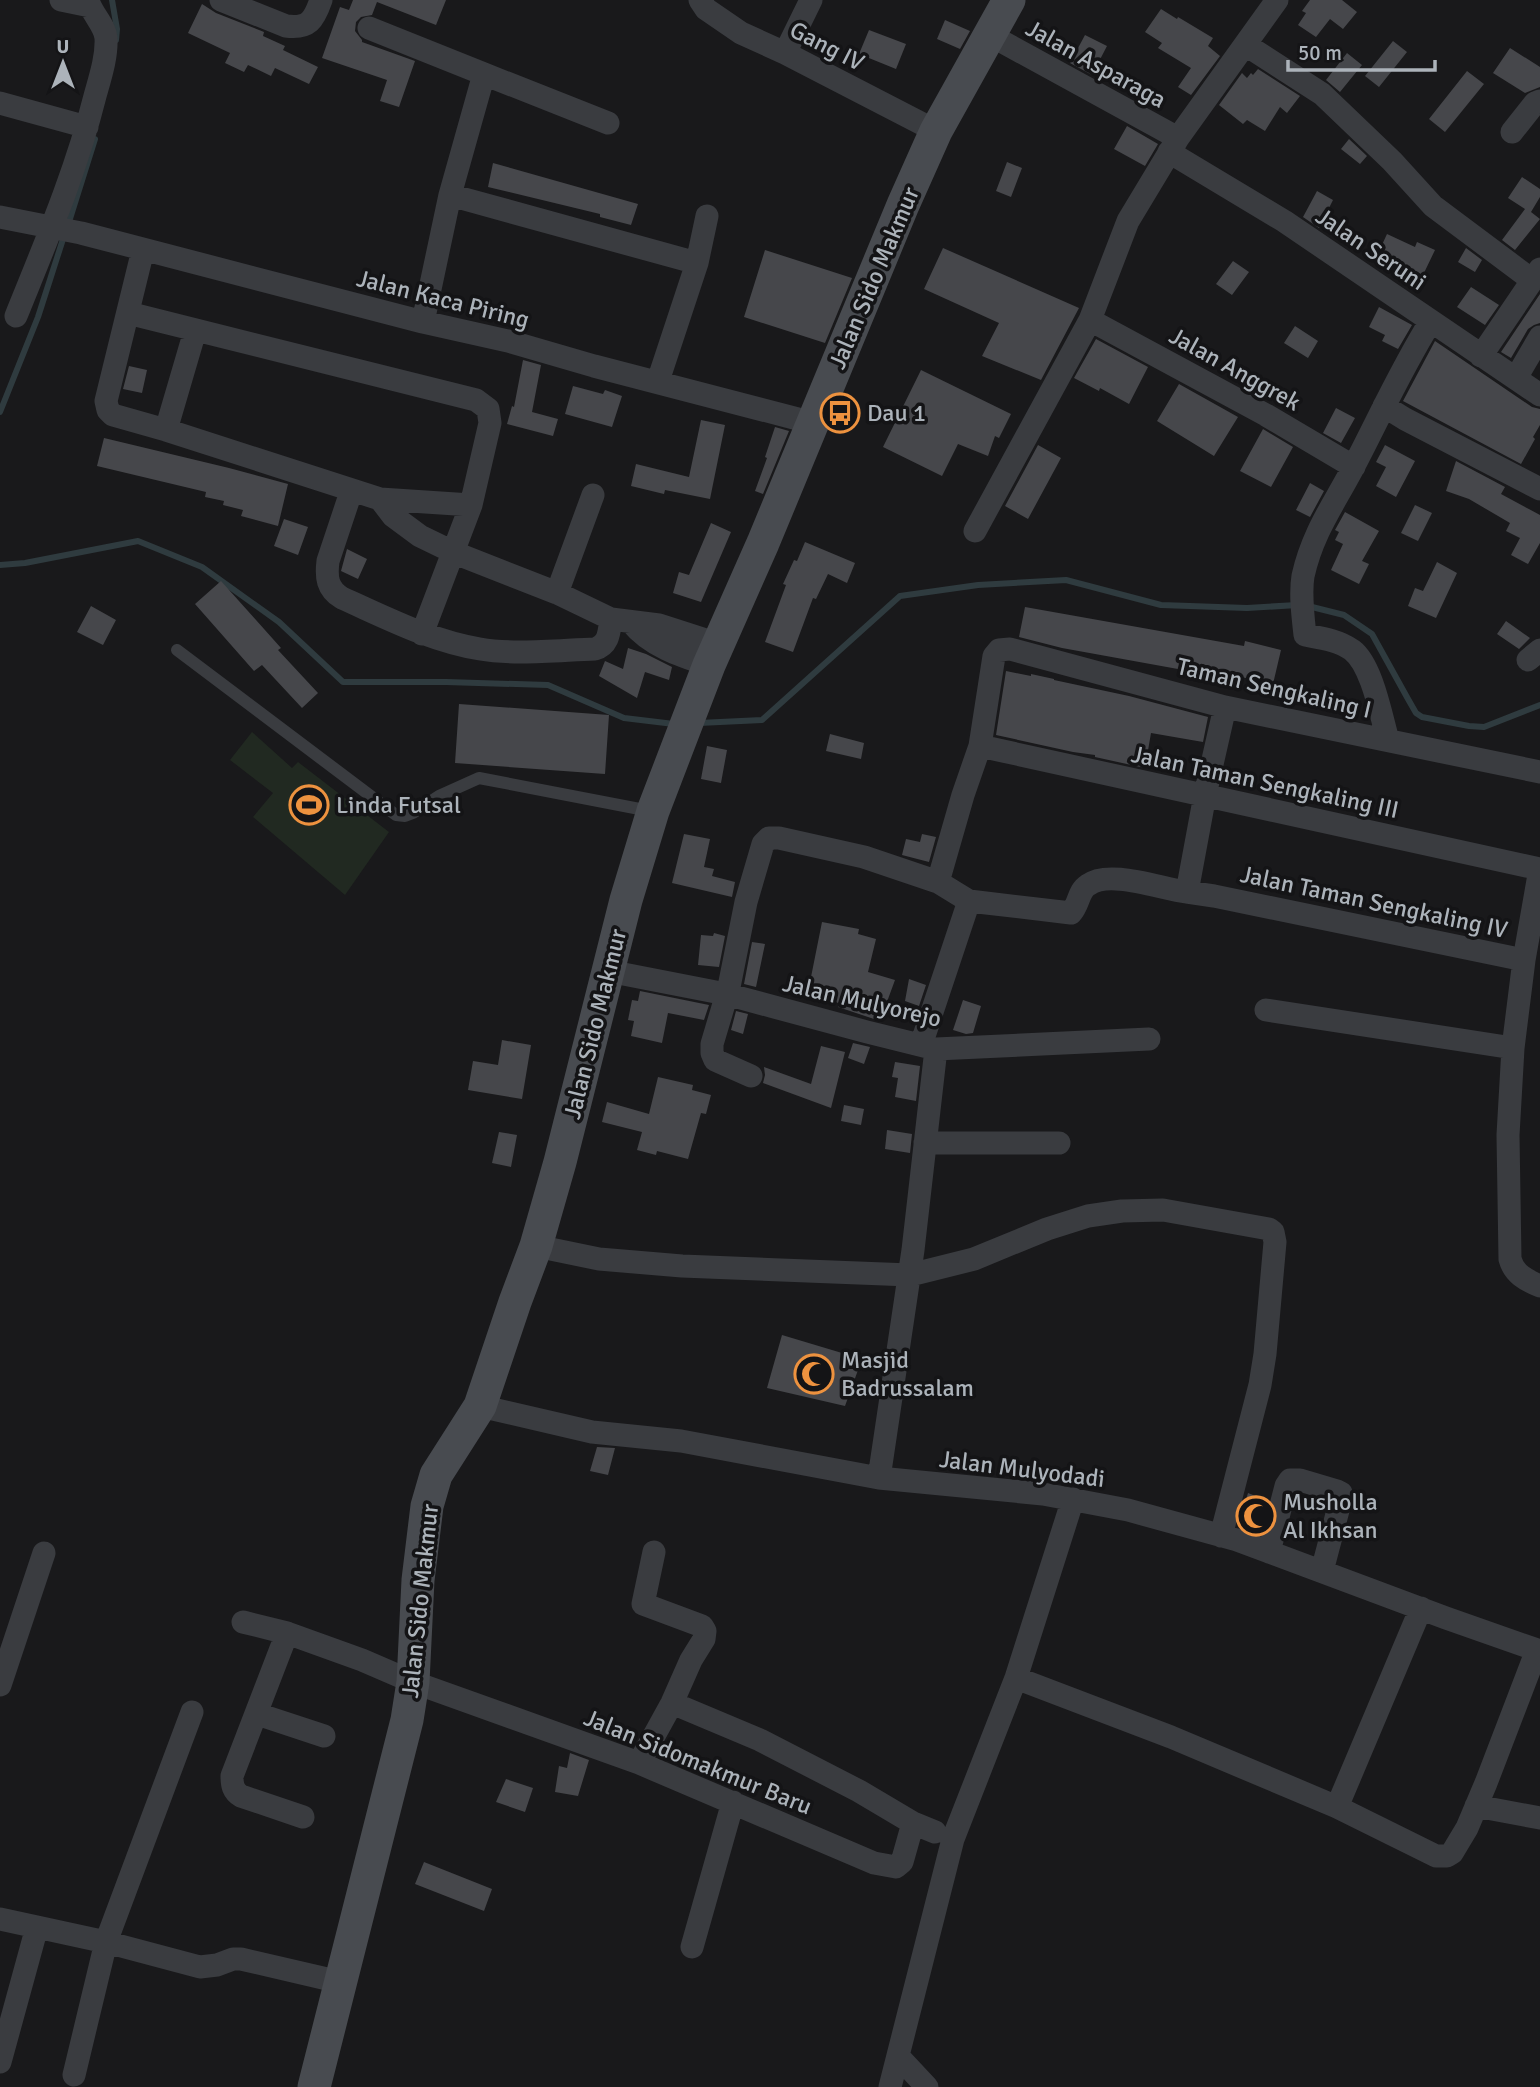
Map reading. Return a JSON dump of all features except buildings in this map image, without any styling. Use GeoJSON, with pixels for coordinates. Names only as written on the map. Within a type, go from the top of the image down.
{"type":"FeatureCollection","features":[{"type":"Feature","properties":{"kind":"main road","name":"Jalan Sido Makmur"},"geometry":{"type":"LineString","coordinates":[[314,2087],[407,1720],[413,1682],[418,1580],[427,1506],[436,1475],[480,1406],[514,1302],[536,1246],[626,900],[653,811],[713,655],[763,543],[903,205],[936,131],[1009,0]]}},
{"type":"Feature","properties":{"kind":"street"},"geometry":{"type":"LineString","coordinates":[[16,316],[64,230],[101,74],[106,35],[89,3],[61,0]]}},
{"type":"Feature","properties":{"kind":"street"},"geometry":{"type":"LineString","coordinates":[[221,0],[286,26],[303,27],[312,20],[321,0]]}},
{"type":"Feature","properties":{"kind":"street","name":"Gang IV"},"geometry":{"type":"LineString","coordinates":[[701,0],[706,9],[741,33],[936,131]]}},
{"type":"Feature","properties":{"kind":"street"},"geometry":{"type":"LineString","coordinates":[[785,53],[811,0]]}},
{"type":"Feature","properties":{"kind":"street"},"geometry":{"type":"LineString","coordinates":[[975,531],[1090,320],[1128,221],[1173,145],[1277,0]]}},
{"type":"Feature","properties":{"kind":"street"},"geometry":{"type":"LineString","coordinates":[[369,28],[608,123]]}},
{"type":"Feature","properties":{"kind":"street","name":"Jalan Asparaga"},"geometry":{"type":"LineString","coordinates":[[990,35],[1173,145]]}},
{"type":"Feature","properties":{"kind":"street"},"geometry":{"type":"LineString","coordinates":[[1245,45],[1322,94],[1392,161],[1433,206],[1536,274],[1481,356]]}},
{"type":"Feature","properties":{"kind":"street"},"geometry":{"type":"LineString","coordinates":[[424,322],[450,195],[484,74]]}},
{"type":"Feature","properties":{"kind":"street"},"geometry":{"type":"LineString","coordinates":[[1512,132],[1535,103],[1540,101]]}},
{"type":"Feature","properties":{"kind":"street"},"geometry":{"type":"LineString","coordinates":[[0,103],[88,127]]}},
{"type":"Feature","properties":{"kind":"street","name":"Jalan Seruni"},"geometry":{"type":"LineString","coordinates":[[1173,145],[1540,395]]}},
{"type":"Feature","properties":{"kind":"street"},"geometry":{"type":"LineString","coordinates":[[450,195],[697,263]]}},
{"type":"Feature","properties":{"kind":"street"},"geometry":{"type":"LineString","coordinates":[[658,382],[697,263],[707,216]]}},
{"type":"Feature","properties":{"kind":"street","name":"Jalan Kaca Piring"},"geometry":{"type":"LineString","coordinates":[[0,217],[64,230],[508,341],[813,423]]}},
{"type":"Feature","properties":{"kind":"street"},"geometry":{"type":"LineString","coordinates":[[144,250],[106,401],[107,410],[113,415],[351,492],[380,499],[471,505]]}},
{"type":"Feature","properties":{"kind":"street"},"geometry":{"type":"LineString","coordinates":[[128,313],[462,397],[484,405],[491,415],[490,423],[471,505],[422,634]]}},
{"type":"Feature","properties":{"kind":"street","name":"Jalan Anggrek"},"geometry":{"type":"LineString","coordinates":[[1090,320],[1266,415],[1354,467]]}},
{"type":"Feature","properties":{"kind":"street"},"geometry":{"type":"LineString","coordinates":[[1388,740],[1369,675],[1354,651],[1336,641],[1305,635],[1303,579],[1312,544],[1321,523],[1354,467],[1412,351],[1431,321]]}},
{"type":"Feature","properties":{"kind":"street"},"geometry":{"type":"LineString","coordinates":[[166,430],[195,331]]}},
{"type":"Feature","properties":{"kind":"street"},"geometry":{"type":"LineString","coordinates":[[1516,378],[1540,337]]}},
{"type":"Feature","properties":{"kind":"street"},"geometry":{"type":"LineString","coordinates":[[1384,405],[1405,419],[1540,489]]}},
{"type":"Feature","properties":{"kind":"street"},"geometry":{"type":"LineString","coordinates":[[351,492],[328,561],[329,585],[342,598],[422,634],[483,650],[595,649],[607,640],[622,620]]}},
{"type":"Feature","properties":{"kind":"street"},"geometry":{"type":"LineString","coordinates":[[557,593],[593,495]]}},
{"type":"Feature","properties":{"kind":"street"},"geometry":{"type":"LineString","coordinates":[[380,499],[393,516],[411,529],[455,553],[622,620],[659,625],[713,655]]}},
{"type":"Feature","properties":{"kind":"street","name":"Taman Sengkaling I"},"geometry":{"type":"LineString","coordinates":[[980,746],[994,656],[999,650],[1010,649],[1225,707],[1540,772]]}},
{"type":"Feature","properties":{"kind":"street"},"geometry":{"type":"LineString","coordinates":[[1186,892],[1225,707]]}},
{"type":"Feature","properties":{"kind":"street"},"geometry":{"type":"LineString","coordinates":[[938,882],[980,746]]}},
{"type":"Feature","properties":{"kind":"street","name":"Jalan Taman Sengkaling III"},"geometry":{"type":"LineString","coordinates":[[980,746],[1540,869]]}},
{"type":"Feature","properties":{"kind":"street"},"geometry":{"type":"LineString","coordinates":[[751,1076],[715,1060],[712,1044],[729,987],[746,902],[763,844],[769,838],[864,857],[938,882],[970,901],[929,1047],[925,1143],[911,1267],[879,1478]]}},
{"type":"Feature","properties":{"kind":"street"},"geometry":{"type":"LineString","coordinates":[[1540,869],[1524,960],[1513,1048],[1508,1135],[1510,1259],[1519,1276],[1540,1286]]}},
{"type":"Feature","properties":{"kind":"street","name":"Jalan Taman Sengkaling IV"},"geometry":{"type":"LineString","coordinates":[[970,901],[1071,913],[1077,907],[1083,889],[1088,884],[1108,878],[1214,896],[1524,960]]}},
{"type":"Feature","properties":{"kind":"street","name":"Jalan Mulyorejo"},"geometry":{"type":"LineString","coordinates":[[608,971],[726,994],[929,1047],[1149,1039]]}},
{"type":"Feature","properties":{"kind":"street"},"geometry":{"type":"LineString","coordinates":[[1266,1010],[1513,1048]]}},
{"type":"Feature","properties":{"kind":"street"},"geometry":{"type":"LineString","coordinates":[[925,1143],[1059,1143]]}},
{"type":"Feature","properties":{"kind":"street"},"geometry":{"type":"LineString","coordinates":[[536,1246],[599,1259],[668,1265],[911,1267],[974,1259],[1047,1229],[1088,1216],[1138,1209],[1185,1213],[1261,1226],[1273,1232],[1275,1242],[1265,1354],[1260,1385],[1221,1536]]}},
{"type":"Feature","properties":{"kind":"street","name":"Jalan Mulyodadi"},"geometry":{"type":"LineString","coordinates":[[480,1406],[592,1432],[681,1441],[879,1478],[1043,1494],[1128,1510],[1269,1552],[1538,1650]]}},
{"type":"Feature","properties":{"kind":"street"},"geometry":{"type":"LineString","coordinates":[[1269,1552],[1286,1486],[1290,1480],[1300,1480],[1337,1491],[1341,1493],[1341,1499],[1322,1571]]}},
{"type":"Feature","properties":{"kind":"street"},"geometry":{"type":"LineString","coordinates":[[890,2087],[953,1839],[1016,1678],[1073,1499]]}},
{"type":"Feature","properties":{"kind":"street"},"geometry":{"type":"LineString","coordinates":[[639,1763],[672,1703],[705,1632],[702,1626],[643,1604],[654,1552]]}},
{"type":"Feature","properties":{"kind":"street"},"geometry":{"type":"LineString","coordinates":[[0,1685],[44,1553]]}},
{"type":"Feature","properties":{"kind":"street"},"geometry":{"type":"LineString","coordinates":[[1337,1807],[1421,1608]]}},
{"type":"Feature","properties":{"kind":"street","name":"Jalan Sidomakmur Baru"},"geometry":{"type":"LineString","coordinates":[[243,1622],[287,1633],[413,1682],[639,1763],[874,1863],[896,1867],[902,1862],[913,1823]]}},
{"type":"Feature","properties":{"kind":"street"},"geometry":{"type":"LineString","coordinates":[[287,1633],[232,1776],[233,1788],[241,1796],[303,1817]]}},
{"type":"Feature","properties":{"kind":"street"},"geometry":{"type":"LineString","coordinates":[[1016,1678],[1171,1737],[1337,1807],[1436,1856],[1444,1856],[1456,1848],[1476,1806],[1538,1650]]}},
{"type":"Feature","properties":{"kind":"street"},"geometry":{"type":"LineString","coordinates":[[672,1703],[760,1740],[859,1791],[913,1823],[935,1832]]}},
{"type":"Feature","properties":{"kind":"street"},"geometry":{"type":"LineString","coordinates":[[74,2076],[106,1942],[192,1712]]}},
{"type":"Feature","properties":{"kind":"street"},"geometry":{"type":"LineString","coordinates":[[257,1714],[324,1736]]}},
{"type":"Feature","properties":{"kind":"street"},"geometry":{"type":"LineString","coordinates":[[692,1947],[733,1802]]}},
{"type":"Feature","properties":{"kind":"street"},"geometry":{"type":"LineString","coordinates":[[1476,1806],[1540,1818]]}},
{"type":"Feature","properties":{"kind":"street"},"geometry":{"type":"LineString","coordinates":[[0,1919],[106,1942],[200,1967],[241,1959],[340,1982]]}},
{"type":"Feature","properties":{"kind":"street"},"geometry":{"type":"LineString","coordinates":[[0,2062],[37,1927]]}},
{"type":"Feature","properties":{"kind":"street"},"geometry":{"type":"LineString","coordinates":[[898,2056],[927,2087]]}},
{"type":"Feature","properties":{"kind":"lane"},"geometry":{"type":"LineString","coordinates":[[177,650],[396,815],[413,813],[439,796],[479,778],[653,811]]}},
{"type":"Feature","properties":{"kind":"shaded area","name":"Linda Futsal"},"geometry":{"type":"Polygon","coordinates":[[[252,732],[292,768],[298,762],[389,832],[345,895],[253,817],[273,793],[230,760],[252,732]]]}},
{"type":"Feature","properties":{"kind":"waterway"},"geometry":{"type":"LineString","coordinates":[[112,0],[116,40]]}},
{"type":"Feature","properties":{"kind":"waterway"},"geometry":{"type":"LineString","coordinates":[[68,225],[95,139]]}},
{"type":"Feature","properties":{"kind":"waterway"},"geometry":{"type":"LineString","coordinates":[[0,412],[38,317],[64,236]]}},
{"type":"Feature","properties":{"kind":"waterway"},"geometry":{"type":"LineString","coordinates":[[0,565],[25,563],[138,541],[202,567],[279,622],[343,682],[548,685],[624,718],[674,724]]}},
{"type":"Feature","properties":{"kind":"waterway"},"geometry":{"type":"LineString","coordinates":[[699,723],[762,720],[900,596],[978,585],[1066,580],[1161,605],[1247,608],[1297,605]]}},
{"type":"Feature","properties":{"kind":"waterway"},"geometry":{"type":"LineString","coordinates":[[1308,606],[1344,615],[1372,634],[1416,713],[1422,717],[1484,727],[1540,705]]}},
{"type":"Feature","properties":{"kind":"place","name":"Dau 1"},"geometry":{"type":"Point","coordinates":[840,413]}},
{"type":"Feature","properties":{"kind":"place","name":"Linda Futsal"},"geometry":{"type":"Point","coordinates":[309,805]}},
{"type":"Feature","properties":{"kind":"place","name":"Masjid Badrussalam"},"geometry":{"type":"Point","coordinates":[814,1374]}},
{"type":"Feature","properties":{"kind":"place","name":"Musholla Al Ikhsan"},"geometry":{"type":"Point","coordinates":[1256,1516]}}]}
